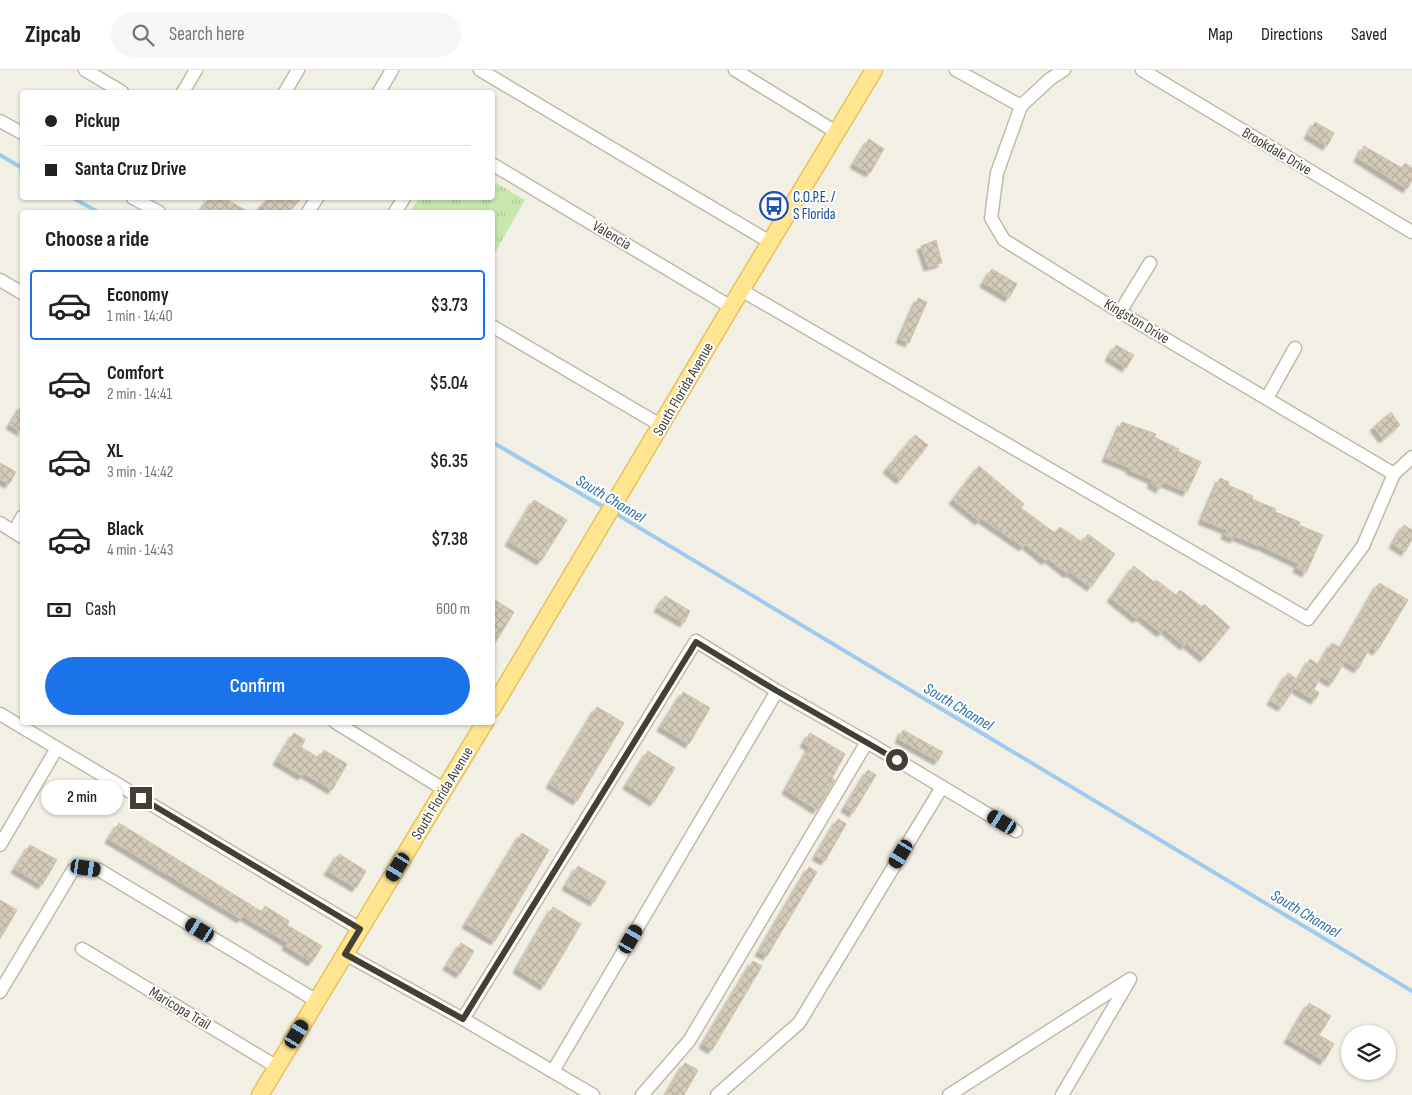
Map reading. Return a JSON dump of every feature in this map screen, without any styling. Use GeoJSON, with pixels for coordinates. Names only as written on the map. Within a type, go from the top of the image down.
{"type":"FeatureCollection","features":[{"type":"Feature","properties":{"kind":"main road","name":"South Florida Avenue"},"geometry":{"type":"LineString","coordinates":[[495,705],[874,70]]}},
{"type":"Feature","properties":{"kind":"main road","name":"South Florida Avenue"},"geometry":{"type":"LineString","coordinates":[[260,1095],[483,725]]}},
{"type":"Feature","properties":{"kind":"street"},"geometry":{"type":"LineString","coordinates":[[85,70],[100,74],[120,90]]}},
{"type":"Feature","properties":{"kind":"street"},"geometry":{"type":"LineString","coordinates":[[184,90],[196,70]]}},
{"type":"Feature","properties":{"kind":"street"},"geometry":{"type":"LineString","coordinates":[[285,90],[298,70]]}},
{"type":"Feature","properties":{"kind":"street"},"geometry":{"type":"LineString","coordinates":[[380,90],[392,70]]}},
{"type":"Feature","properties":{"kind":"street"},"geometry":{"type":"LineString","coordinates":[[480,70],[770,242]]}},
{"type":"Feature","properties":{"kind":"street"},"geometry":{"type":"LineString","coordinates":[[735,70],[836,132]]}},
{"type":"Feature","properties":{"kind":"street"},"geometry":{"type":"LineString","coordinates":[[956,70],[1021,106],[1050,79],[1064,70]]}},
{"type":"Feature","properties":{"kind":"street","name":"Brookdale Drive"},"geometry":{"type":"LineString","coordinates":[[1142,70],[1412,232]]}},
{"type":"Feature","properties":{"kind":"street","name":"Kingston Drive"},"geometry":{"type":"LineString","coordinates":[[1021,106],[997,173],[990,218],[1004,240],[1120,312],[1394,474]]}},
{"type":"Feature","properties":{"kind":"street"},"geometry":{"type":"LineString","coordinates":[[0,121],[20,132]]}},
{"type":"Feature","properties":{"kind":"street","name":"Valencia"},"geometry":{"type":"LineString","coordinates":[[495,166],[731,307]]}},
{"type":"Feature","properties":{"kind":"street"},"geometry":{"type":"LineString","coordinates":[[138,200],[155,210]]}},
{"type":"Feature","properties":{"kind":"street"},"geometry":{"type":"LineString","coordinates":[[1120,312],[1150,263]]}},
{"type":"Feature","properties":{"kind":"street"},"geometry":{"type":"LineString","coordinates":[[0,280],[20,292]]}},
{"type":"Feature","properties":{"kind":"street"},"geometry":{"type":"LineString","coordinates":[[741,290],[1308,619],[1363,546],[1394,474],[1412,457]]}},
{"type":"Feature","properties":{"kind":"street"},"geometry":{"type":"LineString","coordinates":[[495,328],[662,426]]}},
{"type":"Feature","properties":{"kind":"street"},"geometry":{"type":"LineString","coordinates":[[1267,398],[1295,348]]}},
{"type":"Feature","properties":{"kind":"street"},"geometry":{"type":"LineString","coordinates":[[0,523],[18,534]]}},
{"type":"Feature","properties":{"kind":"street"},"geometry":{"type":"LineString","coordinates":[[463,1019],[696,642],[1016,831]]}},
{"type":"Feature","properties":{"kind":"street"},"geometry":{"type":"LineString","coordinates":[[553,1071],[777,691]]}},
{"type":"Feature","properties":{"kind":"street"},"geometry":{"type":"LineString","coordinates":[[0,714],[360,929]]}},
{"type":"Feature","properties":{"kind":"street"},"geometry":{"type":"LineString","coordinates":[[340,725],[444,790]]}},
{"type":"Feature","properties":{"kind":"street"},"geometry":{"type":"LineString","coordinates":[[642,1095],[689,1041],[867,742]]}},
{"type":"Feature","properties":{"kind":"street"},"geometry":{"type":"LineString","coordinates":[[0,845],[57,748]]}},
{"type":"Feature","properties":{"kind":"street"},"geometry":{"type":"LineString","coordinates":[[717,1095],[799,1023],[942,787]]}},
{"type":"Feature","properties":{"kind":"street"},"geometry":{"type":"LineString","coordinates":[[0,992],[73,870],[86,868],[99,870],[317,1001]]}},
{"type":"Feature","properties":{"kind":"street","name":"Maricopa Trail"},"geometry":{"type":"LineString","coordinates":[[82,950],[277,1066]]}},
{"type":"Feature","properties":{"kind":"street"},"geometry":{"type":"LineString","coordinates":[[345,954],[463,1019],[593,1095]]}},
{"type":"Feature","properties":{"kind":"street"},"geometry":{"type":"LineString","coordinates":[[949,1095],[1130,979],[1062,1095]]}},
{"type":"Feature","properties":{"kind":"green space"},"geometry":{"type":"Polygon","coordinates":[[[495,182],[525,200],[495,252],[495,210],[411,210],[418,200],[495,200],[495,182]]]}},
{"type":"Feature","properties":{"kind":"building"},"geometry":{"type":"Polygon","coordinates":[[[1315,122],[1334,133],[1327,146],[1308,135],[1315,122]]]}},
{"type":"Feature","properties":{"kind":"building"},"geometry":{"type":"Polygon","coordinates":[[[869,139],[884,149],[870,173],[854,164],[869,139]]]}},
{"type":"Feature","properties":{"kind":"building"},"geometry":{"type":"Polygon","coordinates":[[[1364,146],[1402,168],[1405,163],[1412,168],[1412,180],[1407,189],[1358,158],[1364,146]]]}},
{"type":"Feature","properties":{"kind":"building"},"geometry":{"type":"Polygon","coordinates":[[[208,200],[228,200],[245,210],[201,210],[208,200]]]}},
{"type":"Feature","properties":{"kind":"building"},"geometry":{"type":"Polygon","coordinates":[[[267,200],[300,200],[290,210],[266,210],[261,206],[267,200]]]}},
{"type":"Feature","properties":{"kind":"building"},"geometry":{"type":"Polygon","coordinates":[[[936,240],[942,263],[928,267],[921,246],[936,240]]]}},
{"type":"Feature","properties":{"kind":"building"},"geometry":{"type":"Polygon","coordinates":[[[992,269],[1017,284],[1009,298],[984,283],[992,269]]]}},
{"type":"Feature","properties":{"kind":"building"},"geometry":{"type":"Polygon","coordinates":[[[918,298],[927,302],[909,343],[900,339],[918,298]]]}},
{"type":"Feature","properties":{"kind":"building"},"geometry":{"type":"Polygon","coordinates":[[[1116,345],[1134,355],[1126,368],[1109,357],[1116,345]]]}},
{"type":"Feature","properties":{"kind":"building"},"geometry":{"type":"Polygon","coordinates":[[[20,408],[20,431],[10,425],[20,408]]]}},
{"type":"Feature","properties":{"kind":"building"},"geometry":{"type":"Polygon","coordinates":[[[1391,412],[1400,425],[1383,439],[1374,427],[1391,412]]]}},
{"type":"Feature","properties":{"kind":"building"},"geometry":{"type":"Polygon","coordinates":[[[1122,422],[1156,434],[1154,437],[1201,462],[1187,492],[1163,482],[1160,489],[1151,484],[1153,480],[1130,470],[1131,468],[1106,458],[1122,422]]]}},
{"type":"Feature","properties":{"kind":"building"},"geometry":{"type":"Polygon","coordinates":[[[915,435],[928,445],[900,480],[887,469],[915,435]]]}},
{"type":"Feature","properties":{"kind":"building"},"geometry":{"type":"Polygon","coordinates":[[[0,463],[16,472],[9,484],[0,479],[0,463]]]}},
{"type":"Feature","properties":{"kind":"building"},"geometry":{"type":"Polygon","coordinates":[[[979,466],[1024,504],[1021,508],[1055,533],[1060,527],[1082,542],[1088,534],[1115,554],[1091,587],[1070,572],[1068,574],[1048,558],[1046,561],[1025,544],[1023,547],[981,518],[979,521],[953,500],[979,466]]]}},
{"type":"Feature","properties":{"kind":"building"},"geometry":{"type":"Polygon","coordinates":[[[1220,478],[1229,482],[1228,485],[1253,496],[1252,499],[1276,509],[1275,512],[1300,522],[1299,525],[1323,535],[1306,573],[1297,568],[1299,564],[1260,545],[1235,536],[1234,539],[1225,535],[1227,530],[1202,520],[1220,478]]]}},
{"type":"Feature","properties":{"kind":"building"},"geometry":{"type":"Polygon","coordinates":[[[534,500],[567,520],[541,561],[509,542],[534,500]]]}},
{"type":"Feature","properties":{"kind":"building"},"geometry":{"type":"Polygon","coordinates":[[[1404,525],[1412,530],[1412,539],[1405,552],[1393,544],[1404,525]]]}},
{"type":"Feature","properties":{"kind":"building"},"geometry":{"type":"Polygon","coordinates":[[[1134,566],[1154,582],[1156,580],[1176,595],[1180,590],[1202,607],[1204,604],[1230,627],[1204,658],[1186,643],[1184,646],[1164,629],[1161,633],[1140,616],[1137,619],[1111,598],[1134,566]]]}},
{"type":"Feature","properties":{"kind":"building"},"geometry":{"type":"Polygon","coordinates":[[[1379,583],[1408,600],[1377,651],[1370,647],[1358,669],[1345,661],[1332,683],[1321,676],[1314,689],[1319,693],[1315,700],[1294,688],[1282,707],[1271,701],[1288,673],[1298,680],[1310,659],[1319,665],[1332,643],[1341,648],[1379,583]]]}},
{"type":"Feature","properties":{"kind":"building"},"geometry":{"type":"Polygon","coordinates":[[[665,596],[690,611],[684,623],[658,608],[665,596]]]}},
{"type":"Feature","properties":{"kind":"building"},"geometry":{"type":"Polygon","coordinates":[[[495,600],[514,612],[495,643],[495,600]]]}},
{"type":"Feature","properties":{"kind":"building"},"geometry":{"type":"Polygon","coordinates":[[[683,692],[710,708],[689,744],[661,727],[683,692]]]}},
{"type":"Feature","properties":{"kind":"building"},"geometry":{"type":"Polygon","coordinates":[[[597,707],[624,723],[577,801],[550,784],[597,707]]]}},
{"type":"Feature","properties":{"kind":"building"},"geometry":{"type":"Polygon","coordinates":[[[903,730],[943,752],[938,761],[899,739],[903,730]]]}},
{"type":"Feature","properties":{"kind":"building"},"geometry":{"type":"Polygon","coordinates":[[[294,733],[305,740],[301,747],[319,758],[324,750],[347,764],[332,790],[304,773],[302,776],[277,761],[294,733]]]}},
{"type":"Feature","properties":{"kind":"building"},"geometry":{"type":"Polygon","coordinates":[[[810,733],[845,754],[832,778],[835,780],[817,810],[786,790],[810,747],[804,743],[810,733]]]}},
{"type":"Feature","properties":{"kind":"building"},"geometry":{"type":"Polygon","coordinates":[[[648,751],[675,768],[654,802],[627,785],[648,751]]]}},
{"type":"Feature","properties":{"kind":"building"},"geometry":{"type":"Polygon","coordinates":[[[868,770],[876,775],[853,813],[845,808],[868,770]]]}},
{"type":"Feature","properties":{"kind":"building"},"geometry":{"type":"Polygon","coordinates":[[[838,819],[846,824],[825,861],[816,856],[838,819]]]}},
{"type":"Feature","properties":{"kind":"building"},"geometry":{"type":"Polygon","coordinates":[[[119,823],[262,912],[265,906],[289,921],[287,925],[322,946],[312,962],[286,946],[288,943],[243,916],[241,919],[109,839],[119,823]]]}},
{"type":"Feature","properties":{"kind":"building"},"geometry":{"type":"Polygon","coordinates":[[[522,833],[549,850],[495,941],[466,924],[522,833]]]}},
{"type":"Feature","properties":{"kind":"building"},"geometry":{"type":"Polygon","coordinates":[[[30,845],[57,860],[42,885],[15,869],[30,845]]]}},
{"type":"Feature","properties":{"kind":"building"},"geometry":{"type":"Polygon","coordinates":[[[339,854],[366,871],[356,888],[328,871],[339,854]]]}},
{"type":"Feature","properties":{"kind":"building"},"geometry":{"type":"Polygon","coordinates":[[[578,866],[606,882],[594,902],[566,886],[578,866]]]}},
{"type":"Feature","properties":{"kind":"building"},"geometry":{"type":"Polygon","coordinates":[[[809,867],[817,872],[767,956],[759,952],[809,867]]]}},
{"type":"Feature","properties":{"kind":"building"},"geometry":{"type":"Polygon","coordinates":[[[0,900],[17,910],[0,939],[0,900]]]}},
{"type":"Feature","properties":{"kind":"building"},"geometry":{"type":"Polygon","coordinates":[[[553,907],[581,924],[544,986],[517,969],[553,907]]]}},
{"type":"Feature","properties":{"kind":"building"},"geometry":{"type":"Polygon","coordinates":[[[461,943],[474,951],[460,974],[447,966],[461,943]]]}},
{"type":"Feature","properties":{"kind":"building"},"geometry":{"type":"Polygon","coordinates":[[[753,961],[762,966],[712,1050],[703,1044],[753,961]]]}},
{"type":"Feature","properties":{"kind":"building"},"geometry":{"type":"Polygon","coordinates":[[[1309,1003],[1331,1016],[1319,1035],[1334,1044],[1324,1061],[1288,1039],[1309,1003]]]}},
{"type":"Feature","properties":{"kind":"building"},"geometry":{"type":"Polygon","coordinates":[[[685,1063],[698,1070],[684,1095],[666,1095],[685,1063]]]}},
{"type":"Feature","properties":{"kind":"waterway","name":"South Channel"},"geometry":{"type":"LineString","coordinates":[[0,155],[20,167]]}},
{"type":"Feature","properties":{"kind":"waterway","name":"South Channel"},"geometry":{"type":"LineString","coordinates":[[77,200],[94,210]]}},
{"type":"Feature","properties":{"kind":"waterway","name":"South Channel"},"geometry":{"type":"LineString","coordinates":[[495,444],[607,509]]}},
{"type":"Feature","properties":{"kind":"waterway","name":"South Channel"},"geometry":{"type":"LineString","coordinates":[[613,512],[1412,991]]}},
{"type":"Feature","properties":{"kind":"place","name":"C.O.P.E. / S Florida"},"geometry":{"type":"Point","coordinates":[774,206]}},
{"type":"Feature","properties":{"kind":"route"},"geometry":{"type":"LineString","coordinates":[[141,798],[360,929],[345,954],[463,1019],[696,642],[897,760]]}}]}
